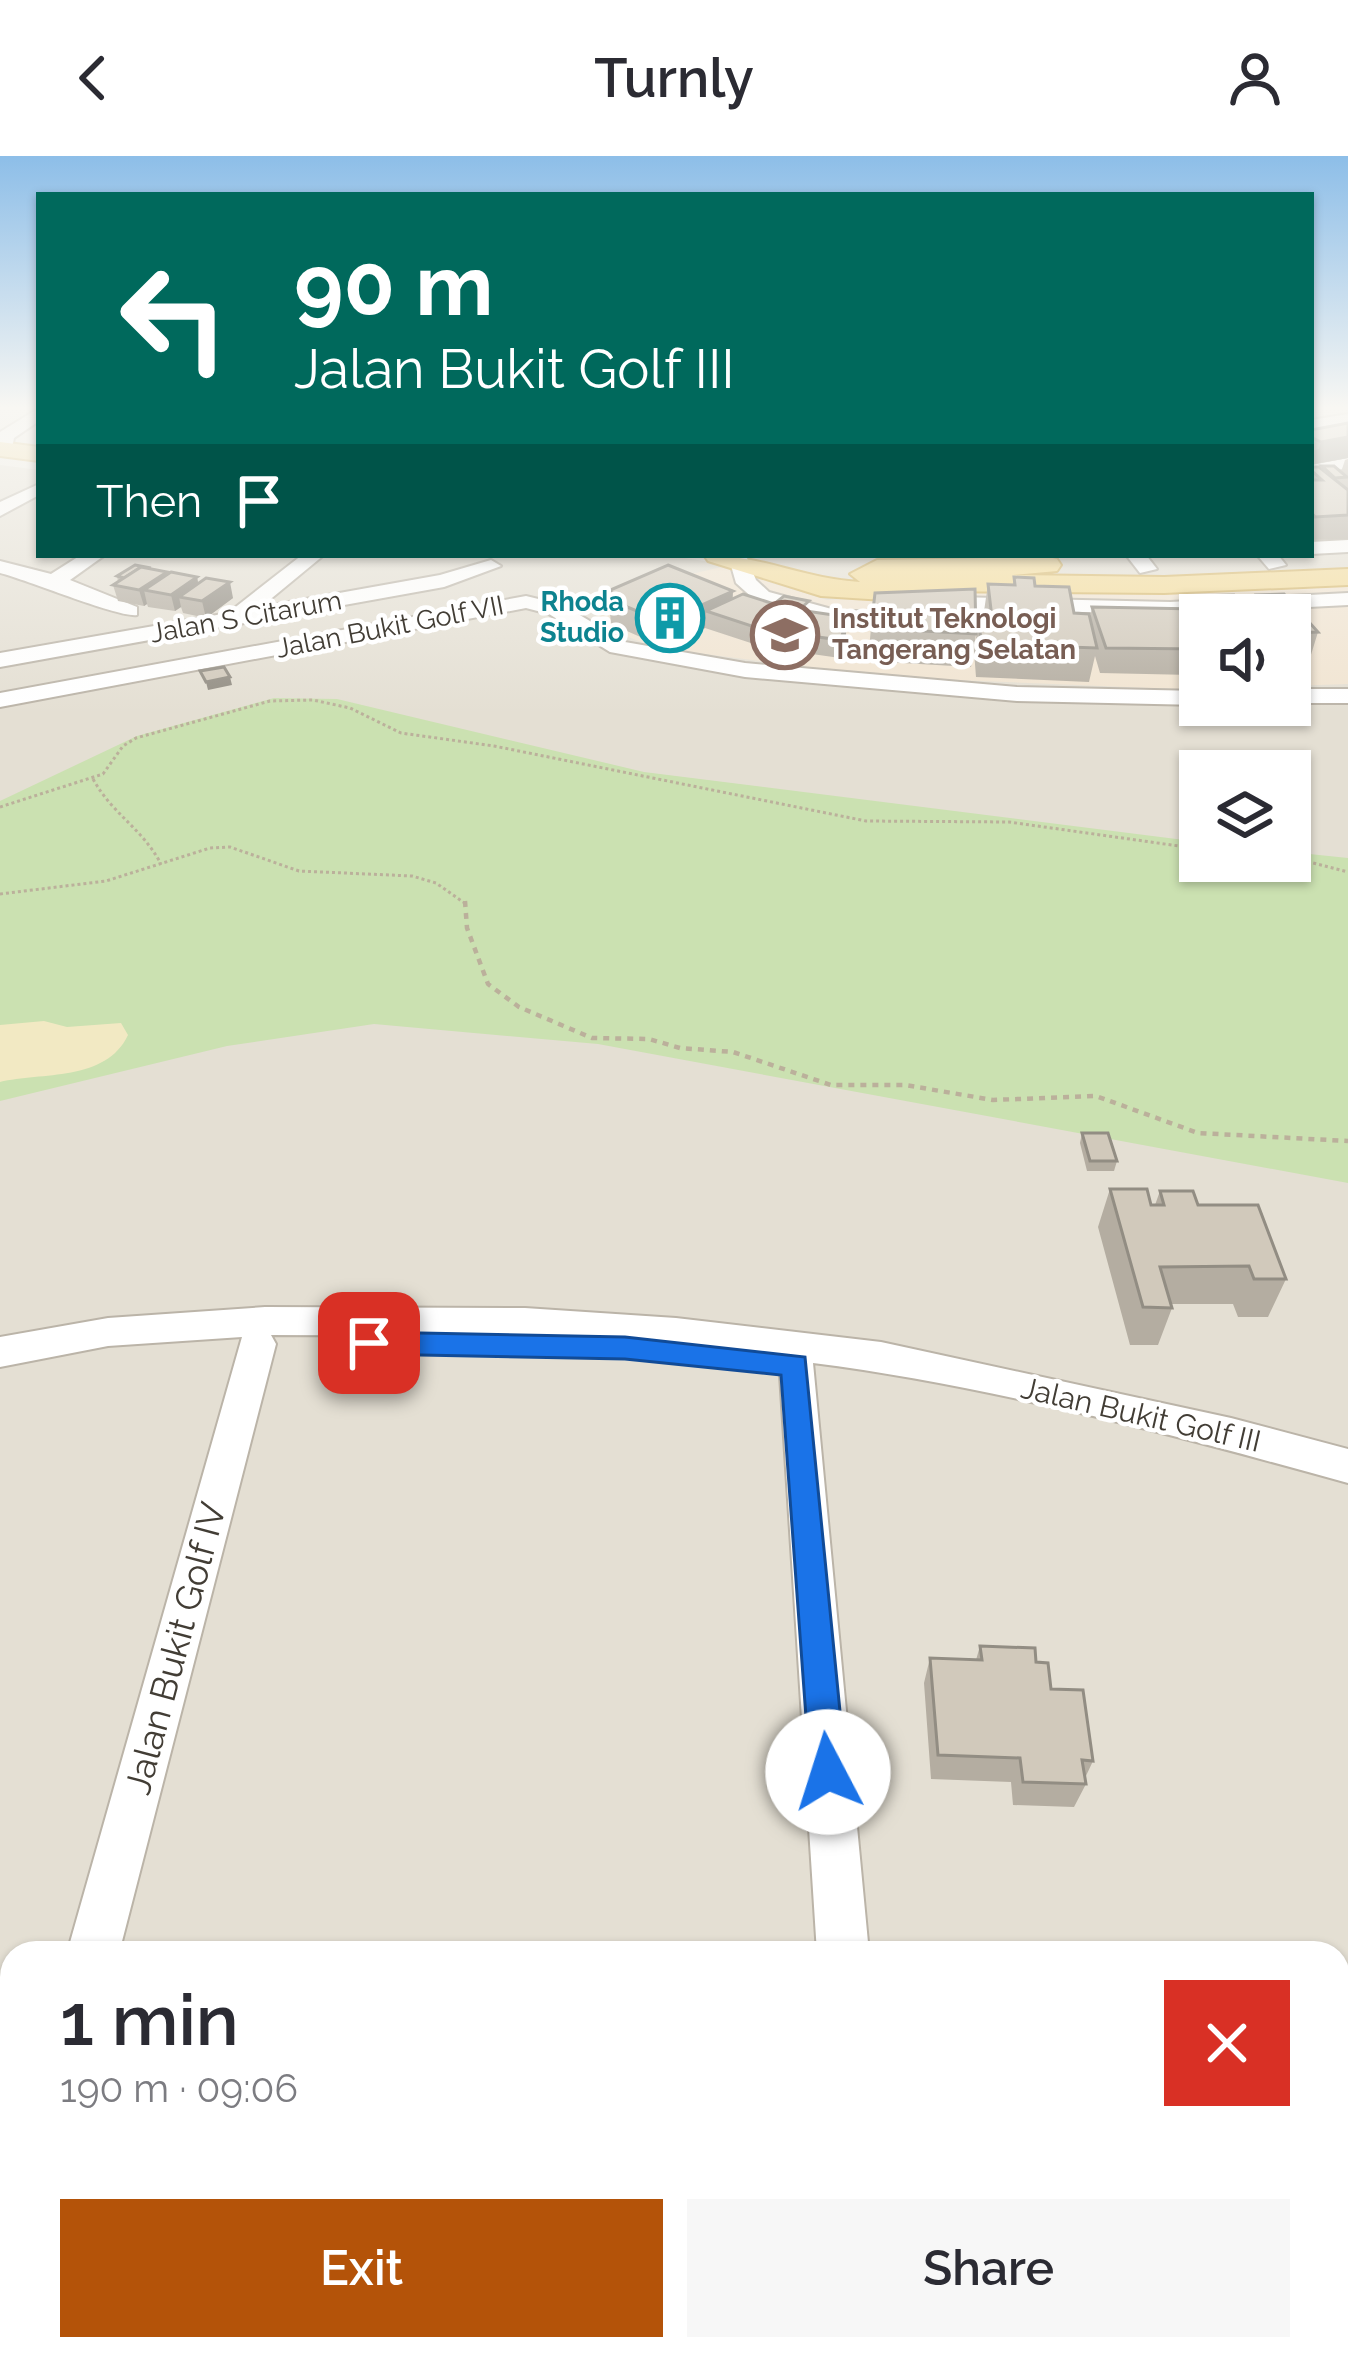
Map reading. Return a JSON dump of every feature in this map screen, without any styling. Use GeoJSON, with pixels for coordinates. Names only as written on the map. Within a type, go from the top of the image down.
{"type":"FeatureCollection","features":[{"type":"Feature","properties":{"kind":"main road"},"geometry":{"type":"LineString","coordinates":[[1314,557],[1347,579]]}},
{"type":"Feature","properties":{"kind":"main road"},"geometry":{"type":"LineString","coordinates":[[734,558],[799,583],[847,593],[1142,562],[1271,560]]}},
{"type":"Feature","properties":{"kind":"main road"},"geometry":{"type":"LineString","coordinates":[[734,558],[811,575],[828,574],[836,567],[800,558]]}},
{"type":"Feature","properties":{"kind":"main road"},"geometry":{"type":"LineString","coordinates":[[965,558],[1048,574],[1108,596],[1347,579]]}},
{"type":"Feature","properties":{"kind":"main road"},"geometry":{"type":"LineString","coordinates":[[877,568],[1048,574],[884,582],[864,574],[877,568]]}},
{"type":"Feature","properties":{"kind":"street"},"geometry":{"type":"LineString","coordinates":[[1314,554],[1348,546]]}},
{"type":"Feature","properties":{"kind":"street"},"geometry":{"type":"LineString","coordinates":[[0,581],[43,578],[88,558]]}},
{"type":"Feature","properties":{"kind":"street"},"geometry":{"type":"LineString","coordinates":[[232,620],[310,558]]}},
{"type":"Feature","properties":{"kind":"street"},"geometry":{"type":"LineString","coordinates":[[734,558],[746,583],[773,601],[817,614],[861,618],[905,617],[956,603],[1077,607],[1108,596],[1170,608],[1347,579]]}},
{"type":"Feature","properties":{"kind":"street","name":"Jalan S Citarum"},"geometry":{"type":"LineString","coordinates":[[0,661],[444,581],[491,566]]}},
{"type":"Feature","properties":{"kind":"street"},"geometry":{"type":"LineString","coordinates":[[0,567],[190,628]]}},
{"type":"Feature","properties":{"kind":"street","name":"Jalan Bukit Golf VII"},"geometry":{"type":"LineString","coordinates":[[0,700],[78,694],[195,664],[526,602],[556,609],[618,647],[745,670],[1017,694],[1179,698]]}},
{"type":"Feature","properties":{"kind":"street"},"geometry":{"type":"LineString","coordinates":[[1077,607],[1081,623],[1175,625],[1170,608]]}},
{"type":"Feature","properties":{"kind":"street"},"geometry":{"type":"LineString","coordinates":[[130,611],[118,641],[195,664]]}},
{"type":"Feature","properties":{"kind":"street"},"geometry":{"type":"LineString","coordinates":[[855,648],[861,618]]}},
{"type":"Feature","properties":{"kind":"street"},"geometry":{"type":"LineString","coordinates":[[1311,696],[1348,696]]}},
{"type":"Feature","properties":{"kind":"street","name":"Jalan Bukit Golf III"},"geometry":{"type":"LineString","coordinates":[[0,1352],[108,1332],[265,1321],[525,1322],[838,1350],[1231,1434],[1348,1466]]}},
{"type":"Feature","properties":{"kind":"street","name":"Jalan Bukit Golf III"},"geometry":{"type":"LineString","coordinates":[[0,1374],[139,1350],[257,1344],[625,1348],[878,1374],[932,1370]]}},
{"type":"Feature","properties":{"kind":"street","name":"Jalan Bukit Golf IV"},"geometry":{"type":"LineString","coordinates":[[96,1941],[257,1344]]}},
{"type":"Feature","properties":{"kind":"street"},"geometry":{"type":"LineString","coordinates":[[795,1365],[842,1941]]}},
{"type":"Feature","properties":{"kind":"path"},"geometry":{"type":"LineString","coordinates":[[0,807],[93,779],[136,738],[270,701],[313,700],[350,708],[415,736],[494,746],[866,821],[1009,821],[1179,845]]}},
{"type":"Feature","properties":{"kind":"path"},"geometry":{"type":"LineString","coordinates":[[93,779],[108,806],[146,835],[161,864]]}},
{"type":"Feature","properties":{"kind":"path"},"geometry":{"type":"LineString","coordinates":[[0,894],[106,881],[230,847],[299,871],[379,872],[436,883],[466,902],[467,928],[488,984],[519,1007],[592,1038],[649,1039],[680,1048],[733,1052],[831,1085],[905,1085],[993,1100],[1096,1096],[1198,1133],[1348,1141]]}},
{"type":"Feature","properties":{"kind":"path"},"geometry":{"type":"LineString","coordinates":[[1311,862],[1348,872]]}},
{"type":"Feature","properties":{"kind":"shaded area"},"geometry":{"type":"Polygon","coordinates":[[[0,508],[36,508],[36,558],[684,558],[730,565],[754,558],[1314,558],[1314,508],[1348,508],[1348,1941],[0,1941],[0,508]]]}},
{"type":"Feature","properties":{"kind":"shaded area"},"geometry":{"type":"Polygon","coordinates":[[[730,565],[827,600],[1348,584],[1348,684],[1311,685],[1311,594],[1179,594],[1179,689],[1175,689],[885,677],[657,648],[615,632],[580,600],[730,565]]]}},
{"type":"Feature","properties":{"kind":"green space"},"geometry":{"type":"Polygon","coordinates":[[[274,698],[337,699],[644,772],[1179,839],[1179,882],[1311,882],[1311,854],[1348,858],[1348,1183],[598,1044],[374,1024],[227,1046],[0,1101],[0,801],[137,736],[274,698]]]}},
{"type":"Feature","properties":{"kind":"sand"},"geometry":{"type":"Polygon","coordinates":[[[44,1021],[67,1027],[121,1023],[128,1035],[118,1050],[89,1068],[0,1082],[0,1025],[44,1021]]]}},
{"type":"Feature","properties":{"kind":"building"},"geometry":{"type":"Polygon","coordinates":[[[1314,508],[1348,508],[1348,515],[1315,517],[1314,508]]]}},
{"type":"Feature","properties":{"kind":"building"},"geometry":{"type":"Polygon","coordinates":[[[135,565],[151,568],[117,576],[135,565]]]}},
{"type":"Feature","properties":{"kind":"building"},"geometry":{"type":"Polygon","coordinates":[[[668,565],[733,591],[672,618],[663,614],[654,618],[610,600],[619,596],[608,591],[668,565]]]}},
{"type":"Feature","properties":{"kind":"building"},"geometry":{"type":"Polygon","coordinates":[[[141,567],[167,572],[139,590],[113,585],[141,567]]]}},
{"type":"Feature","properties":{"kind":"building"},"geometry":{"type":"Polygon","coordinates":[[[171,572],[197,577],[171,595],[144,590],[171,572]]]}},
{"type":"Feature","properties":{"kind":"building"},"geometry":{"type":"Polygon","coordinates":[[[1014,577],[1034,578],[1035,586],[1069,587],[1074,613],[1089,614],[1097,648],[981,644],[979,618],[992,618],[988,584],[1015,585],[1014,577]]]}},
{"type":"Feature","properties":{"kind":"building"},"geometry":{"type":"Polygon","coordinates":[[[206,578],[230,582],[202,601],[179,597],[206,578]]]}},
{"type":"Feature","properties":{"kind":"building"},"geometry":{"type":"Polygon","coordinates":[[[975,589],[976,634],[871,628],[875,593],[975,589]]]}},
{"type":"Feature","properties":{"kind":"building"},"geometry":{"type":"Polygon","coordinates":[[[743,594],[774,604],[784,596],[809,601],[799,610],[847,617],[841,640],[764,630],[706,611],[743,594]]]}},
{"type":"Feature","properties":{"kind":"building"},"geometry":{"type":"Polygon","coordinates":[[[1092,607],[1179,609],[1179,649],[1106,648],[1092,607]]]}},
{"type":"Feature","properties":{"kind":"building"},"geometry":{"type":"Polygon","coordinates":[[[224,667],[230,677],[206,682],[200,671],[224,667]]]}},
{"type":"Feature","properties":{"kind":"building"},"geometry":{"type":"Polygon","coordinates":[[[1082,1133],[1108,1133],[1117,1161],[1090,1161],[1082,1133]]]}},
{"type":"Feature","properties":{"kind":"building"},"geometry":{"type":"Polygon","coordinates":[[[1110,1189],[1147,1189],[1151,1205],[1164,1205],[1160,1191],[1193,1191],[1198,1205],[1258,1205],[1286,1279],[1254,1279],[1249,1266],[1160,1267],[1172,1308],[1143,1307],[1110,1189]]]}},
{"type":"Feature","properties":{"kind":"building"},"geometry":{"type":"Polygon","coordinates":[[[980,1646],[1035,1648],[1036,1662],[1048,1663],[1051,1689],[1083,1690],[1093,1761],[1082,1760],[1086,1784],[1023,1782],[1020,1758],[938,1755],[930,1658],[982,1660],[980,1646]]]}},
{"type":"Feature","properties":{"kind":"place","name":"Rhoda Studio"},"geometry":{"type":"Point","coordinates":[670,618]}},
{"type":"Feature","properties":{"kind":"place","name":"Institut Teknologi Tangerang Selatan"},"geometry":{"type":"Point","coordinates":[785,635]}},
{"type":"Feature","properties":{"kind":"route"},"geometry":{"type":"LineString","coordinates":[[369,1343],[625,1348],[795,1365],[828,1772]]}}]}
